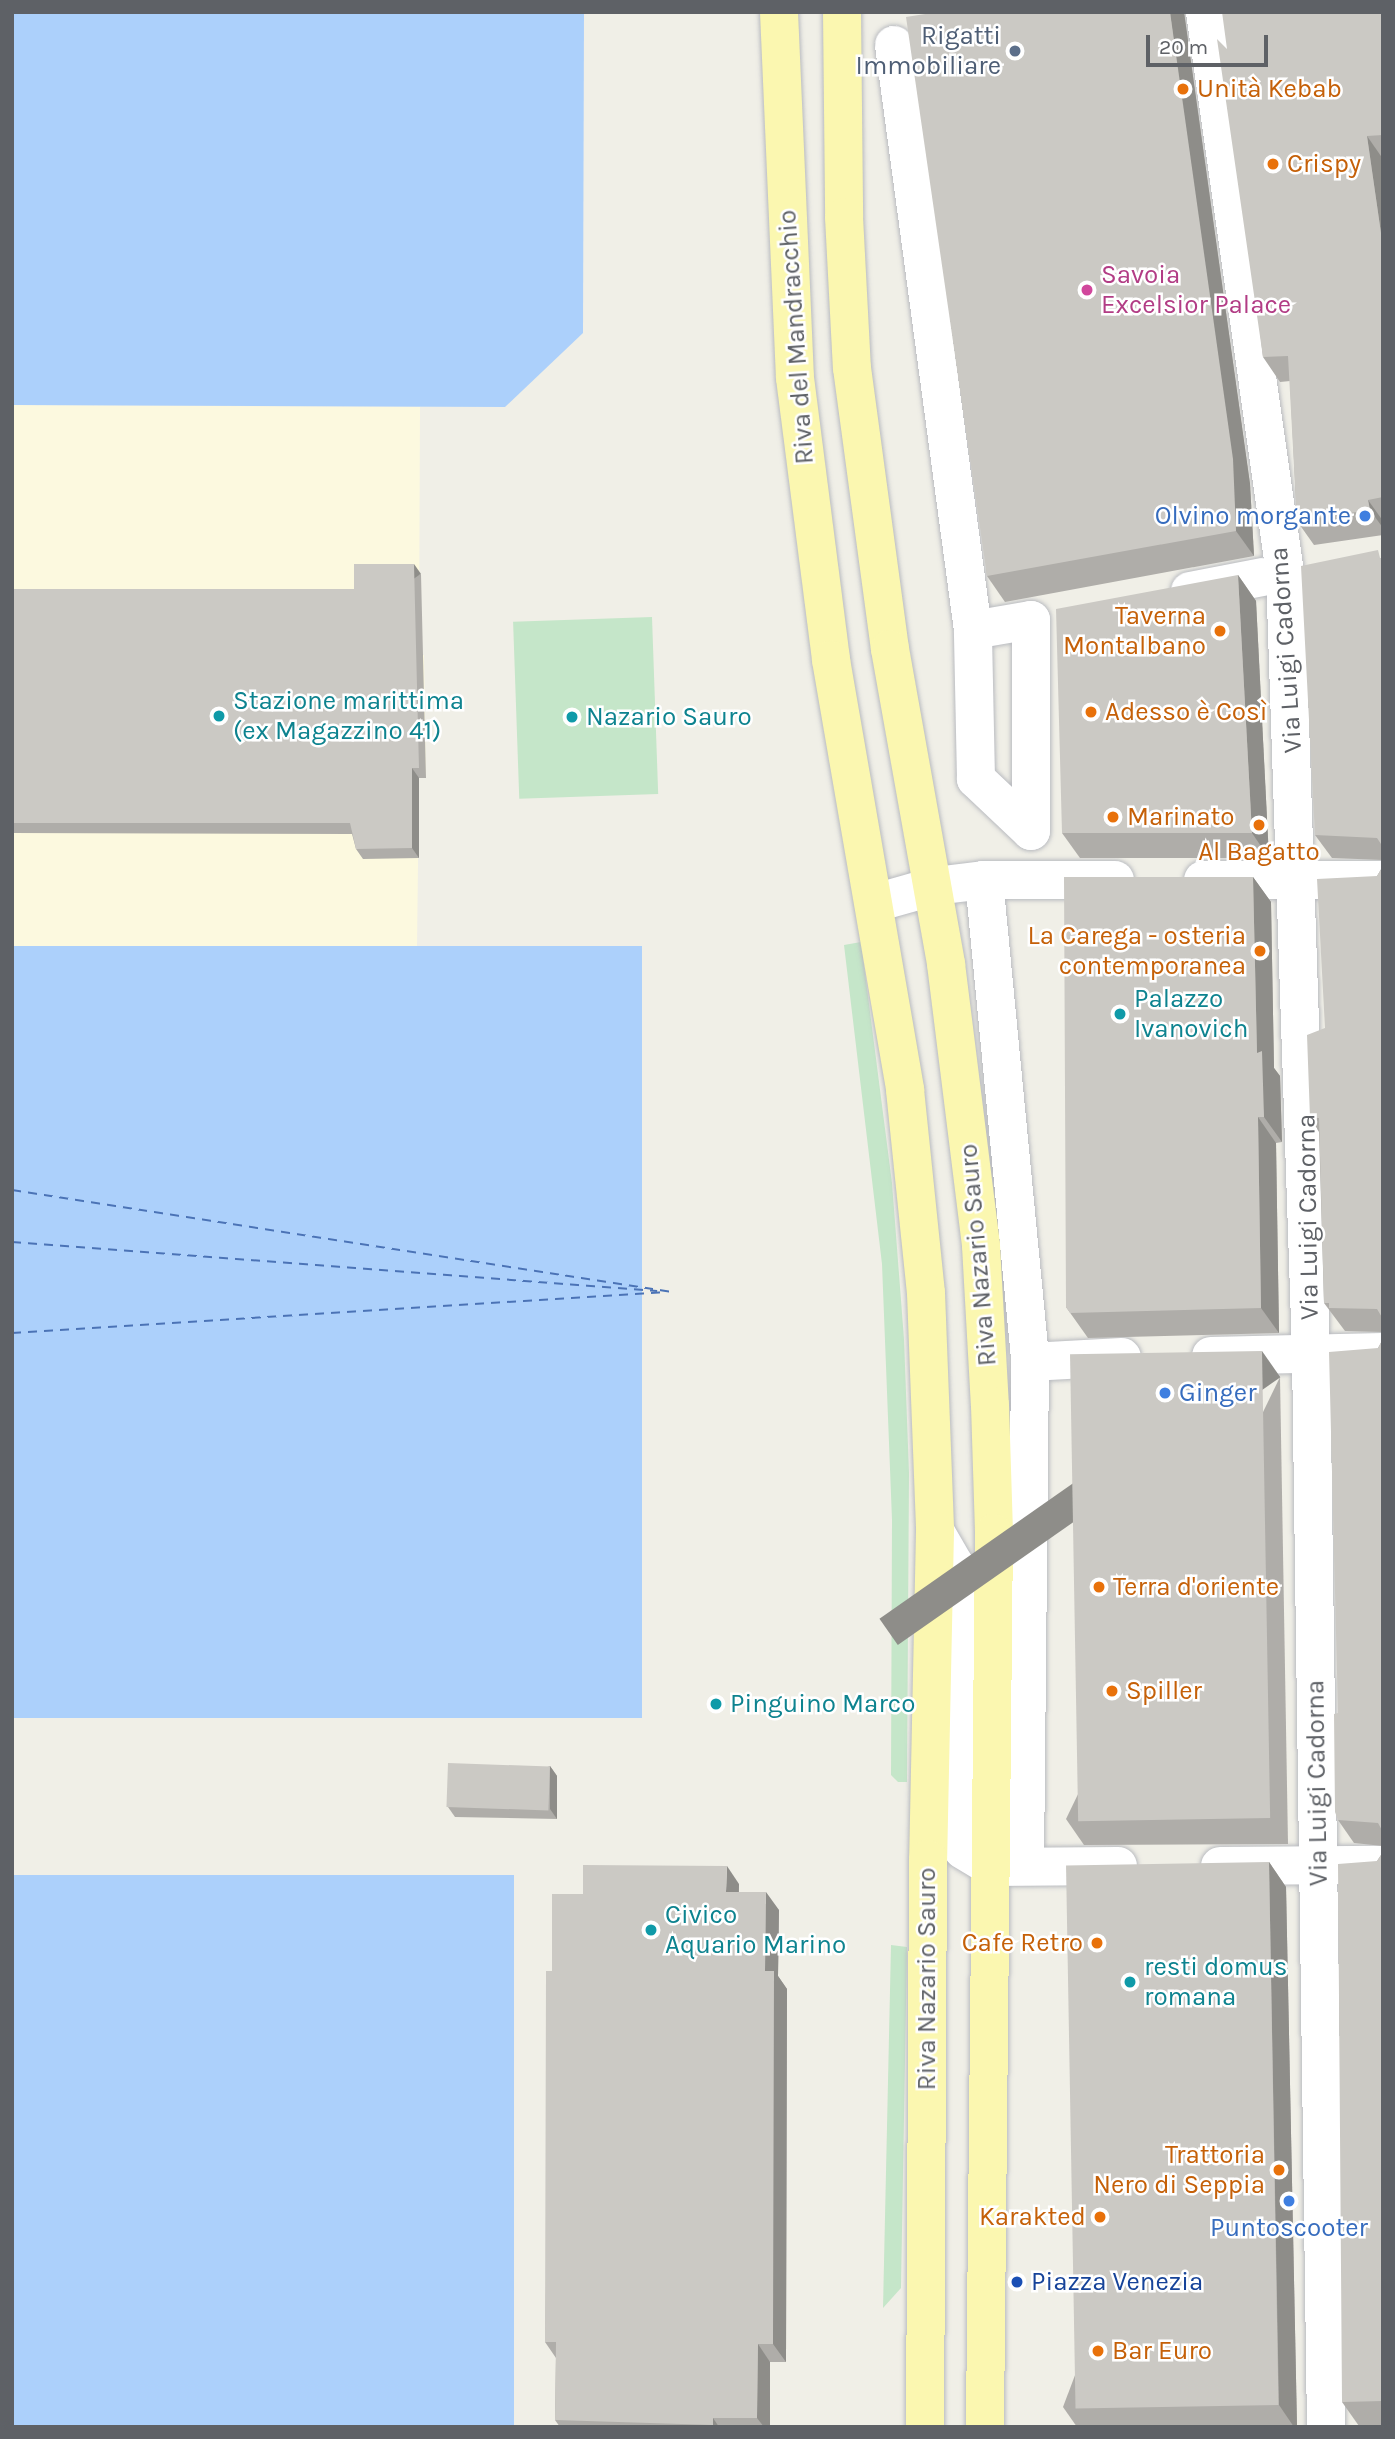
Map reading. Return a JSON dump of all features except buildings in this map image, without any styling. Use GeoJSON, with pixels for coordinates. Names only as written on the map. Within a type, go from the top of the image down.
{"type":"FeatureCollection","features":[{"type":"Feature","properties":{"kind":"main road","name":"Riva del Mandracchio"},"geometry":{"type":"LineString","coordinates":[[779,12],[795,378],[831,660]]}},
{"type":"Feature","properties":{"kind":"main road","name":"Riva del Mandracchio"},"geometry":{"type":"LineString","coordinates":[[842,12],[844,217],[852,368],[890,649]]}},
{"type":"Feature","properties":{"kind":"main road","name":"Riva Nazario Sauro"},"geometry":{"type":"LineString","coordinates":[[890,649],[935,886],[981,1246],[989,1392],[1008,1866],[985,2427]]}},
{"type":"Feature","properties":{"kind":"main road","name":"Riva Nazario Sauro"},"geometry":{"type":"LineString","coordinates":[[831,660],[876,903],[905,1090],[926,1293],[936,1531],[928,1858],[925,2427]]}},
{"type":"Feature","properties":{"kind":"street","name":"Via Luigi Cadorna"},"geometry":{"type":"LineString","coordinates":[[1205,12],[1285,573],[1298,880],[1311,1354],[1318,1867],[1343,2426]]}},
{"type":"Feature","properties":{"kind":"street"},"geometry":{"type":"LineString","coordinates":[[891,58],[973,630],[964,782],[1040,844],[1047,618],[973,630]]}},
{"type":"Feature","properties":{"kind":"street"},"geometry":{"type":"LineString","coordinates":[[1150,599],[1263,577]]}},
{"type":"Feature","properties":{"kind":"street"},"geometry":{"type":"LineString","coordinates":[[876,903],[935,886],[984,880],[1383,880]]}},
{"type":"Feature","properties":{"kind":"street","name":"Riva Nazario Sauro"},"geometry":{"type":"LineString","coordinates":[[936,1531],[955,1565],[960,1594],[959,1831],[963,1850],[1008,1866],[1030,1362],[984,880]]}},
{"type":"Feature","properties":{"kind":"street"},"geometry":{"type":"LineString","coordinates":[[1030,1362],[1383,1352]]}},
{"type":"Feature","properties":{"kind":"street"},"geometry":{"type":"LineString","coordinates":[[1008,1866],[1383,1866]]}},
{"type":"Feature","properties":{"kind":"shaded area"},"geometry":{"type":"Polygon","coordinates":[[[12,405],[420,407],[419,655],[424,655],[426,778],[419,778],[417,948],[12,946],[12,405]]]}},
{"type":"Feature","properties":{"kind":"green space"},"geometry":{"type":"Polygon","coordinates":[[[652,617],[658,794],[519,799],[513,622],[652,617]]]}},
{"type":"Feature","properties":{"kind":"green space"},"geometry":{"type":"Polygon","coordinates":[[[861,942],[892,1183],[904,1339],[909,1473],[907,1782],[898,1782],[891,1775],[892,1520],[882,1264],[844,945],[861,942]]]}},
{"type":"Feature","properties":{"kind":"green space"},"geometry":{"type":"Polygon","coordinates":[[[891,1945],[907,1947],[901,2288],[883,2308],[891,1945]]]}},
{"type":"Feature","properties":{"kind":"water"},"geometry":{"type":"Polygon","coordinates":[[[12,12],[584,12],[583,333],[505,407],[12,405],[12,12]]]}},
{"type":"Feature","properties":{"kind":"water"},"geometry":{"type":"Polygon","coordinates":[[[12,946],[642,946],[642,1718],[12,1718],[12,946]]]}},
{"type":"Feature","properties":{"kind":"water"},"geometry":{"type":"Polygon","coordinates":[[[12,1875],[514,1875],[514,2427],[12,2427],[12,1875]]]}},
{"type":"Feature","properties":{"kind":"ferry route"},"geometry":{"type":"LineString","coordinates":[[12,1190],[672,1292]]}},
{"type":"Feature","properties":{"kind":"ferry route"},"geometry":{"type":"LineString","coordinates":[[12,1242],[657,1291]]}},
{"type":"Feature","properties":{"kind":"ferry route"},"geometry":{"type":"LineString","coordinates":[[12,1333],[667,1292]]}},
{"type":"Feature","properties":{"kind":"place","name":"Rigatti Immobiliare"},"geometry":{"type":"Point","coordinates":[1015,51]}},
{"type":"Feature","properties":{"kind":"place","name":"Unità Kebab"},"geometry":{"type":"Point","coordinates":[1183,89]}},
{"type":"Feature","properties":{"kind":"place","name":"Crispy"},"geometry":{"type":"Point","coordinates":[1273,164]}},
{"type":"Feature","properties":{"kind":"place","name":"Savoia Excelsior Palace"},"geometry":{"type":"Point","coordinates":[1087,290]}},
{"type":"Feature","properties":{"kind":"place","name":"Olvino morgante"},"geometry":{"type":"Point","coordinates":[1365,516]}},
{"type":"Feature","properties":{"kind":"place","name":"Taverna Montalbano"},"geometry":{"type":"Point","coordinates":[1220,631]}},
{"type":"Feature","properties":{"kind":"place","name":"Adesso è Così"},"geometry":{"type":"Point","coordinates":[1091,712]}},
{"type":"Feature","properties":{"kind":"place","name":"Stazione marittima (ex Magazzino 41)"},"geometry":{"type":"Point","coordinates":[219,716]}},
{"type":"Feature","properties":{"kind":"place","name":"Nazario Sauro"},"geometry":{"type":"Point","coordinates":[572,717]}},
{"type":"Feature","properties":{"kind":"place","name":"Marinato"},"geometry":{"type":"Point","coordinates":[1113,817]}},
{"type":"Feature","properties":{"kind":"place","name":"Al Bagatto"},"geometry":{"type":"Point","coordinates":[1259,825]}},
{"type":"Feature","properties":{"kind":"place","name":"La Carega - osteria contemporanea"},"geometry":{"type":"Point","coordinates":[1260,951]}},
{"type":"Feature","properties":{"kind":"place","name":"Palazzo Ivanovich"},"geometry":{"type":"Point","coordinates":[1120,1014]}},
{"type":"Feature","properties":{"kind":"place","name":"Ginger"},"geometry":{"type":"Point","coordinates":[1165,1393]}},
{"type":"Feature","properties":{"kind":"place","name":"Terra d'oriente"},"geometry":{"type":"Point","coordinates":[1099,1587]}},
{"type":"Feature","properties":{"kind":"place","name":"Spiller"},"geometry":{"type":"Point","coordinates":[1112,1691]}},
{"type":"Feature","properties":{"kind":"place","name":"Pinguino Marco"},"geometry":{"type":"Point","coordinates":[716,1704]}},
{"type":"Feature","properties":{"kind":"place","name":"Civico Aquario Marino"},"geometry":{"type":"Point","coordinates":[651,1930]}},
{"type":"Feature","properties":{"kind":"place","name":"Cafe Retro"},"geometry":{"type":"Point","coordinates":[1097,1943]}},
{"type":"Feature","properties":{"kind":"place","name":"resti domus romana"},"geometry":{"type":"Point","coordinates":[1130,1982]}},
{"type":"Feature","properties":{"kind":"place","name":"Trattoria Nero di Seppia"},"geometry":{"type":"Point","coordinates":[1279,2170]}},
{"type":"Feature","properties":{"kind":"place","name":"Puntoscooter"},"geometry":{"type":"Point","coordinates":[1289,2201]}},
{"type":"Feature","properties":{"kind":"place","name":"Karakted"},"geometry":{"type":"Point","coordinates":[1100,2217]}},
{"type":"Feature","properties":{"kind":"place","name":"Piazza Venezia"},"geometry":{"type":"Point","coordinates":[1017,2282]}},
{"type":"Feature","properties":{"kind":"place","name":"Bar Euro"},"geometry":{"type":"Point","coordinates":[1098,2351]}}]}
